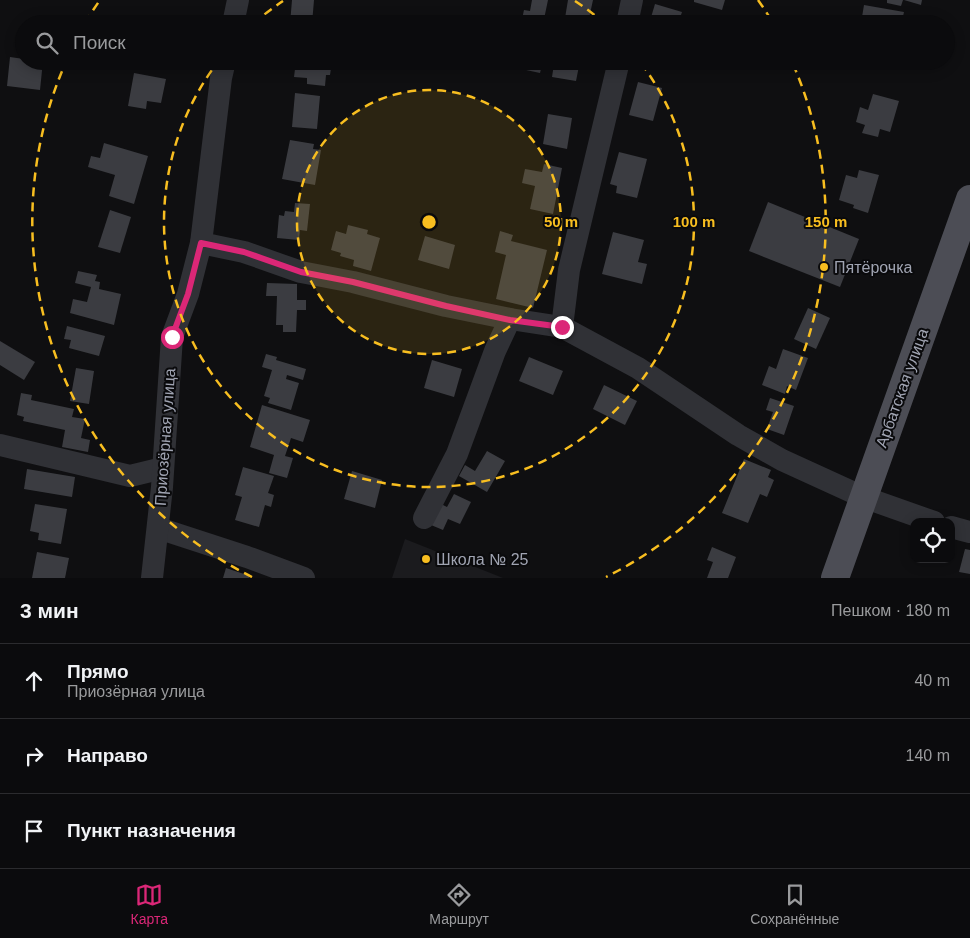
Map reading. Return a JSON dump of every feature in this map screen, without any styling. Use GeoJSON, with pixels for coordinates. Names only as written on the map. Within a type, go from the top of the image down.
{"type":"FeatureCollection","features":[{"type":"Feature","properties":{"kind":"main road","name":"Арбатская улица"},"geometry":{"type":"LineString","coordinates":[[835,578],[970,199]]}},
{"type":"Feature","properties":{"kind":"street"},"geometry":{"type":"LineString","coordinates":[[235,15],[238,0]]}},
{"type":"Feature","properties":{"kind":"street"},"geometry":{"type":"LineString","coordinates":[[629,15],[632,0]]}},
{"type":"Feature","properties":{"kind":"street","name":"Приозёрная улица"},"geometry":{"type":"LineString","coordinates":[[152,578],[163,468],[172,337],[188,294],[201,243],[223,70]]}},
{"type":"Feature","properties":{"kind":"street"},"geometry":{"type":"LineString","coordinates":[[562,327],[569,270],[617,70]]}},
{"type":"Feature","properties":{"kind":"street"},"geometry":{"type":"LineString","coordinates":[[201,243],[244,252],[301,272],[353,282],[446,306],[510,320],[562,327],[638,368],[738,435],[782,460],[863,497],[923,518]]}},
{"type":"Feature","properties":{"kind":"street"},"geometry":{"type":"LineString","coordinates":[[424,518],[457,454],[495,351],[510,320]]}},
{"type":"Feature","properties":{"kind":"street"},"geometry":{"type":"LineString","coordinates":[[0,445],[130,476],[163,468]]}},
{"type":"Feature","properties":{"kind":"street"},"geometry":{"type":"LineString","coordinates":[[158,528],[247,556],[304,578]]}},
{"type":"Feature","properties":{"kind":"street"},"geometry":{"type":"LineString","coordinates":[[955,528],[970,532]]}},
{"type":"Feature","properties":{"kind":"shaded area","name":"Школа № 25"},"geometry":{"type":"Polygon","coordinates":[[[405,539],[503,578],[392,578],[405,539]]]}},
{"type":"Feature","properties":{"kind":"building"},"geometry":{"type":"Polygon","coordinates":[[[292,0],[314,0],[313,15],[291,15],[292,0]]]}},
{"type":"Feature","properties":{"kind":"building"},"geometry":{"type":"Polygon","coordinates":[[[532,0],[548,0],[545,15],[523,15],[524,10],[530,11],[532,0]]]}},
{"type":"Feature","properties":{"kind":"building"},"geometry":{"type":"Polygon","coordinates":[[[568,0],[593,0],[590,15],[566,15],[568,0]]]}},
{"type":"Feature","properties":{"kind":"building"},"geometry":{"type":"Polygon","coordinates":[[[694,0],[725,0],[722,10],[694,2],[694,0]]]}},
{"type":"Feature","properties":{"kind":"building"},"geometry":{"type":"Polygon","coordinates":[[[887,0],[903,0],[901,6],[887,3],[887,0]]]}},
{"type":"Feature","properties":{"kind":"building"},"geometry":{"type":"Polygon","coordinates":[[[904,0],[922,0],[921,5],[904,0]]]}},
{"type":"Feature","properties":{"kind":"building"},"geometry":{"type":"Polygon","coordinates":[[[655,4],[682,12],[681,15],[652,15],[655,4]]]}},
{"type":"Feature","properties":{"kind":"building"},"geometry":{"type":"Polygon","coordinates":[[[864,5],[904,12],[903,15],[862,15],[864,5]]]}},
{"type":"Feature","properties":{"kind":"building"},"geometry":{"type":"Polygon","coordinates":[[[10,57],[15,58],[15,70],[42,70],[40,90],[7,86],[10,57]]]}},
{"type":"Feature","properties":{"kind":"building"},"geometry":{"type":"Polygon","coordinates":[[[295,70],[331,70],[330,75],[326,75],[325,86],[307,84],[307,78],[294,77],[295,70]]]}},
{"type":"Feature","properties":{"kind":"building"},"geometry":{"type":"Polygon","coordinates":[[[526,70],[541,70],[540,73],[526,70]]]}},
{"type":"Feature","properties":{"kind":"building"},"geometry":{"type":"Polygon","coordinates":[[[553,70],[578,70],[576,81],[552,77],[553,70]]]}},
{"type":"Feature","properties":{"kind":"building"},"geometry":{"type":"Polygon","coordinates":[[[134,73],[166,79],[161,103],[147,101],[146,109],[128,106],[134,73]]]}},
{"type":"Feature","properties":{"kind":"building"},"geometry":{"type":"Polygon","coordinates":[[[638,82],[662,88],[653,121],[629,115],[638,82]]]}},
{"type":"Feature","properties":{"kind":"building"},"geometry":{"type":"Polygon","coordinates":[[[295,93],[320,96],[317,129],[292,127],[295,93]]]}},
{"type":"Feature","properties":{"kind":"building"},"geometry":{"type":"Polygon","coordinates":[[[873,94],[899,101],[890,132],[880,129],[878,137],[862,133],[865,125],[856,122],[860,107],[868,110],[873,94]]]}},
{"type":"Feature","properties":{"kind":"building"},"geometry":{"type":"Polygon","coordinates":[[[548,114],[572,118],[567,149],[543,144],[548,114]]]}},
{"type":"Feature","properties":{"kind":"building"},"geometry":{"type":"Polygon","coordinates":[[[290,140],[314,144],[313,149],[321,150],[315,185],[282,179],[290,140]]]}},
{"type":"Feature","properties":{"kind":"building"},"geometry":{"type":"Polygon","coordinates":[[[104,143],[148,156],[134,204],[109,196],[115,175],[88,167],[91,156],[100,158],[104,143]]]}},
{"type":"Feature","properties":{"kind":"building"},"geometry":{"type":"Polygon","coordinates":[[[619,152],[647,159],[637,198],[616,193],[617,186],[610,184],[619,152]]]}},
{"type":"Feature","properties":{"kind":"building"},"geometry":{"type":"Polygon","coordinates":[[[544,164],[562,168],[553,214],[530,209],[535,186],[522,183],[525,169],[542,172],[544,164]]]}},
{"type":"Feature","properties":{"kind":"building"},"geometry":{"type":"Polygon","coordinates":[[[859,170],[879,175],[868,213],[853,208],[854,205],[839,200],[846,175],[857,178],[859,170]]]}},
{"type":"Feature","properties":{"kind":"building"},"geometry":{"type":"Polygon","coordinates":[[[768,202],[859,239],[840,287],[749,251],[768,202]]]}},
{"type":"Feature","properties":{"kind":"building"},"geometry":{"type":"Polygon","coordinates":[[[295,203],[310,204],[307,231],[300,230],[299,240],[277,238],[279,215],[284,216],[285,211],[294,212],[295,203]]]}},
{"type":"Feature","properties":{"kind":"building"},"geometry":{"type":"Polygon","coordinates":[[[110,210],[131,217],[120,253],[98,247],[110,210]]]}},
{"type":"Feature","properties":{"kind":"building"},"geometry":{"type":"Polygon","coordinates":[[[348,225],[368,230],[367,234],[380,238],[371,271],[353,266],[354,260],[340,256],[341,253],[331,250],[336,231],[346,234],[348,225]]]}},
{"type":"Feature","properties":{"kind":"building"},"geometry":{"type":"Polygon","coordinates":[[[500,231],[513,235],[511,241],[547,250],[533,308],[496,299],[506,255],[495,252],[500,231]]]}},
{"type":"Feature","properties":{"kind":"building"},"geometry":{"type":"Polygon","coordinates":[[[613,232],[644,240],[638,262],[647,264],[642,284],[602,274],[613,232]]]}},
{"type":"Feature","properties":{"kind":"building"},"geometry":{"type":"Polygon","coordinates":[[[425,236],[455,245],[449,269],[418,260],[425,236]]]}},
{"type":"Feature","properties":{"kind":"building"},"geometry":{"type":"Polygon","coordinates":[[[78,271],[97,275],[95,281],[100,282],[99,289],[121,294],[114,325],[70,313],[73,299],[87,302],[91,287],[75,283],[78,271]]]}},
{"type":"Feature","properties":{"kind":"building"},"geometry":{"type":"Polygon","coordinates":[[[267,283],[297,284],[297,300],[306,300],[306,310],[297,310],[296,332],[283,332],[283,325],[276,325],[277,296],[266,296],[267,283]]]}},
{"type":"Feature","properties":{"kind":"building"},"geometry":{"type":"Polygon","coordinates":[[[808,308],[830,318],[816,349],[794,339],[808,308]]]}},
{"type":"Feature","properties":{"kind":"building"},"geometry":{"type":"Polygon","coordinates":[[[67,326],[105,336],[99,356],[69,348],[71,340],[64,339],[67,326]]]}},
{"type":"Feature","properties":{"kind":"building"},"geometry":{"type":"Polygon","coordinates":[[[0,341],[35,362],[24,380],[0,365],[0,341]]]}},
{"type":"Feature","properties":{"kind":"building"},"geometry":{"type":"Polygon","coordinates":[[[783,349],[808,358],[796,390],[787,386],[785,394],[762,385],[769,366],[776,369],[783,349]]]}},
{"type":"Feature","properties":{"kind":"building"},"geometry":{"type":"Polygon","coordinates":[[[266,354],[277,357],[276,360],[306,369],[303,380],[287,375],[286,379],[299,383],[291,410],[268,403],[270,398],[264,396],[272,370],[262,367],[266,354]]]}},
{"type":"Feature","properties":{"kind":"building"},"geometry":{"type":"Polygon","coordinates":[[[529,357],[563,371],[553,395],[519,381],[529,357]]]}},
{"type":"Feature","properties":{"kind":"building"},"geometry":{"type":"Polygon","coordinates":[[[432,360],[462,369],[454,397],[424,388],[432,360]]]}},
{"type":"Feature","properties":{"kind":"building"},"geometry":{"type":"Polygon","coordinates":[[[76,368],[94,371],[89,404],[70,401],[76,368]]]}},
{"type":"Feature","properties":{"kind":"building"},"geometry":{"type":"Polygon","coordinates":[[[604,385],[637,401],[625,425],[593,409],[604,385]]]}},
{"type":"Feature","properties":{"kind":"building"},"geometry":{"type":"Polygon","coordinates":[[[21,393],[32,395],[31,400],[74,409],[72,417],[85,419],[81,438],[90,440],[88,452],[62,447],[65,430],[23,421],[24,417],[17,415],[21,393]]]}},
{"type":"Feature","properties":{"kind":"building"},"geometry":{"type":"Polygon","coordinates":[[[770,398],[794,406],[784,435],[767,429],[773,412],[766,410],[770,398]]]}},
{"type":"Feature","properties":{"kind":"building"},"geometry":{"type":"Polygon","coordinates":[[[262,405],[310,420],[303,442],[291,438],[285,456],[293,458],[287,478],[269,473],[274,455],[250,447],[262,405]]]}},
{"type":"Feature","properties":{"kind":"building"},"geometry":{"type":"Polygon","coordinates":[[[487,451],[505,461],[487,492],[459,476],[465,465],[475,471],[487,451]]]}},
{"type":"Feature","properties":{"kind":"building"},"geometry":{"type":"Polygon","coordinates":[[[744,459],[771,470],[768,477],[774,480],[767,497],[760,494],[748,523],[722,513],[744,459]]]}},
{"type":"Feature","properties":{"kind":"building"},"geometry":{"type":"Polygon","coordinates":[[[243,467],[274,476],[268,493],[274,495],[271,507],[265,505],[259,527],[235,520],[242,497],[235,495],[243,467]]]}},
{"type":"Feature","properties":{"kind":"building"},"geometry":{"type":"Polygon","coordinates":[[[27,469],[75,477],[72,497],[24,489],[27,469]]]}},
{"type":"Feature","properties":{"kind":"building"},"geometry":{"type":"Polygon","coordinates":[[[352,471],[382,480],[375,508],[344,499],[352,471]]]}},
{"type":"Feature","properties":{"kind":"building"},"geometry":{"type":"Polygon","coordinates":[[[454,494],[471,502],[460,524],[448,519],[443,530],[431,525],[441,504],[447,507],[454,494]]]}},
{"type":"Feature","properties":{"kind":"building"},"geometry":{"type":"Polygon","coordinates":[[[35,504],[67,509],[61,544],[38,540],[39,533],[30,531],[35,504]]]}},
{"type":"Feature","properties":{"kind":"building"},"geometry":{"type":"Polygon","coordinates":[[[712,547],[736,557],[728,578],[707,578],[713,562],[707,560],[712,547]]]}},
{"type":"Feature","properties":{"kind":"building"},"geometry":{"type":"Polygon","coordinates":[[[965,549],[970,550],[970,574],[959,572],[965,549]]]}},
{"type":"Feature","properties":{"kind":"building"},"geometry":{"type":"Polygon","coordinates":[[[37,552],[69,558],[65,578],[32,578],[37,552]]]}},
{"type":"Feature","properties":{"kind":"building"},"geometry":{"type":"Polygon","coordinates":[[[226,568],[250,576],[249,578],[223,578],[226,568]]]}},
{"type":"Feature","properties":{"kind":"place","name":"Пятёрочка"},"geometry":{"type":"Point","coordinates":[824,267]}},
{"type":"Feature","properties":{"kind":"place","name":"Школа № 25"},"geometry":{"type":"Point","coordinates":[426,559]}},
{"type":"Feature","properties":{"kind":"route"},"geometry":{"type":"LineString","coordinates":[[172,337],[188,294],[201,243],[244,252],[301,272],[353,282],[446,306],[510,320],[562,327]]}}]}
